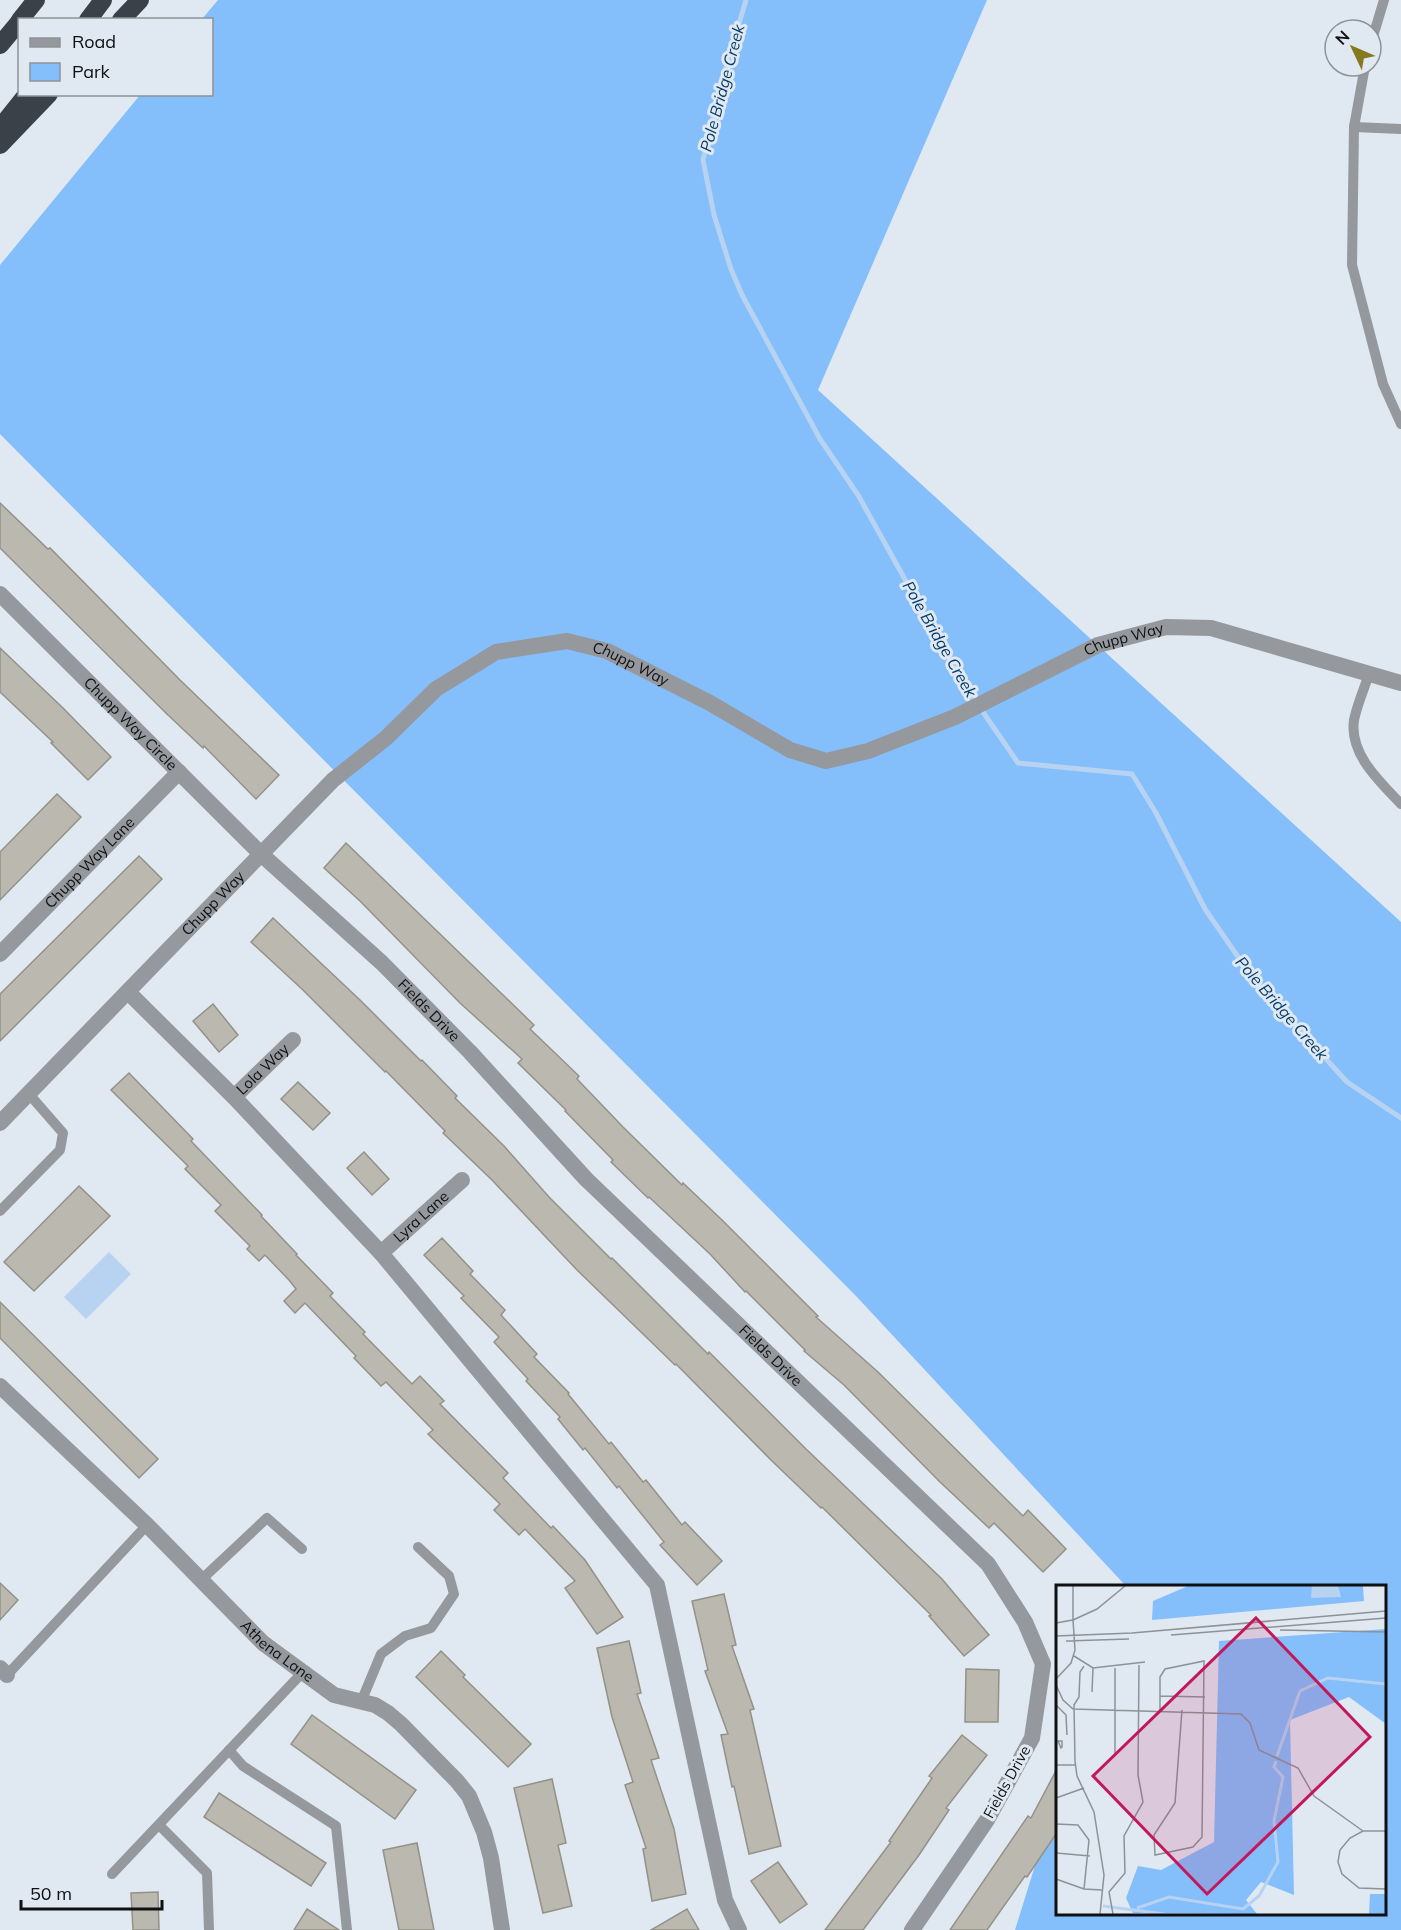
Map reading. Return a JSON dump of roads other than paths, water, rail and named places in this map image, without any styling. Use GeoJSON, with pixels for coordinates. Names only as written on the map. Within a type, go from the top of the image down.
{"type":"FeatureCollection","features":[{"type":"Feature","properties":{"kind":"highway"},"geometry":{"type":"LineString","coordinates":[[22,18],[36,0]]}},
{"type":"Feature","properties":{"kind":"highway"},"geometry":{"type":"LineString","coordinates":[[90,18],[103,0]]}},
{"type":"Feature","properties":{"kind":"highway"},"geometry":{"type":"LineString","coordinates":[[124,18],[140,0]]}},
{"type":"Feature","properties":{"kind":"highway"},"geometry":{"type":"LineString","coordinates":[[0,45],[18,22]]}},
{"type":"Feature","properties":{"kind":"highway"},"geometry":{"type":"LineString","coordinates":[[0,128],[25,96]]}},
{"type":"Feature","properties":{"kind":"highway"},"geometry":{"type":"LineString","coordinates":[[0,145],[47,96]]}},
{"type":"Feature","properties":{"kind":"street","name":"Chupp Way Circle"},"geometry":{"type":"LineString","coordinates":[[0,594],[261,854]]}},
{"type":"Feature","properties":{"kind":"street","name":"Chupp Way"},"geometry":{"type":"LineString","coordinates":[[0,1123],[333,780],[386,738],[436,689],[496,652],[567,641],[608,651],[710,703],[790,750],[826,761],[868,751],[955,717],[1098,645],[1166,627],[1211,628],[1401,683]]}},
{"type":"Feature","properties":{"kind":"street","name":"Chupp Way Lane"},"geometry":{"type":"LineString","coordinates":[[0,954],[179,772]]}},
{"type":"Feature","properties":{"kind":"street","name":"Fields Drive"},"geometry":{"type":"LineString","coordinates":[[261,854],[382,963],[470,1052],[586,1179],[988,1564],[1024,1622],[1043,1664],[1032,1738],[987,1820],[912,1930]]}},
{"type":"Feature","properties":{"kind":"street"},"geometry":{"type":"LineString","coordinates":[[128,992],[234,1097],[381,1254],[657,1585],[725,1900],[739,1930]]}},
{"type":"Feature","properties":{"kind":"street","name":"Lola Way"},"geometry":{"type":"LineString","coordinates":[[234,1097],[293,1040]]}},
{"type":"Feature","properties":{"kind":"street","name":"Lyra Lane"},"geometry":{"type":"LineString","coordinates":[[381,1254],[462,1180]]}},
{"type":"Feature","properties":{"kind":"street","name":"Athena Lane"},"geometry":{"type":"LineString","coordinates":[[0,1386],[147,1525],[263,1643],[334,1695],[375,1706],[401,1724],[469,1796],[484,1832],[491,1858],[502,1930]]}},
{"type":"Feature","properties":{"kind":"lane"},"geometry":{"type":"LineString","coordinates":[[1379,18],[1384,0]]}},
{"type":"Feature","properties":{"kind":"lane"},"geometry":{"type":"LineString","coordinates":[[1363,78],[1354,127],[1352,265],[1383,384],[1401,424]]}},
{"type":"Feature","properties":{"kind":"lane"},"geometry":{"type":"LineString","coordinates":[[1354,127],[1401,129]]}},
{"type":"Feature","properties":{"kind":"lane"},"geometry":{"type":"LineString","coordinates":[[1369,674],[1354,721],[1358,748],[1375,777],[1401,804]]}},
{"type":"Feature","properties":{"kind":"lane"},"geometry":{"type":"LineString","coordinates":[[0,1211],[60,1150],[63,1133],[29,1094]]}},
{"type":"Feature","properties":{"kind":"lane"},"geometry":{"type":"LineString","coordinates":[[201,1580],[267,1518],[302,1549]]}},
{"type":"Feature","properties":{"kind":"lane"},"geometry":{"type":"LineString","coordinates":[[3,1672],[147,1525]]}},
{"type":"Feature","properties":{"kind":"lane"},"geometry":{"type":"LineString","coordinates":[[361,1702],[381,1654],[405,1636],[431,1628],[454,1594],[449,1576],[418,1547]]}},
{"type":"Feature","properties":{"kind":"lane"},"geometry":{"type":"LineString","coordinates":[[112,1874],[303,1672]]}},
{"type":"Feature","properties":{"kind":"lane"},"geometry":{"type":"LineString","coordinates":[[229,1750],[243,1766],[336,1827],[347,1930]]}},
{"type":"Feature","properties":{"kind":"lane"},"geometry":{"type":"LineString","coordinates":[[159,1825],[207,1873],[209,1930]]}},
{"type":"Feature","properties":{"kind":"waterway","name":"Pole Bridge Creek"},"geometry":{"type":"LineString","coordinates":[[746,0],[722,81],[703,160],[714,215],[731,269],[742,295],[820,439],[858,495],[961,680],[1018,763],[1132,774],[1156,813],[1205,909],[1254,980],[1347,1082],[1401,1118]]}}]}
